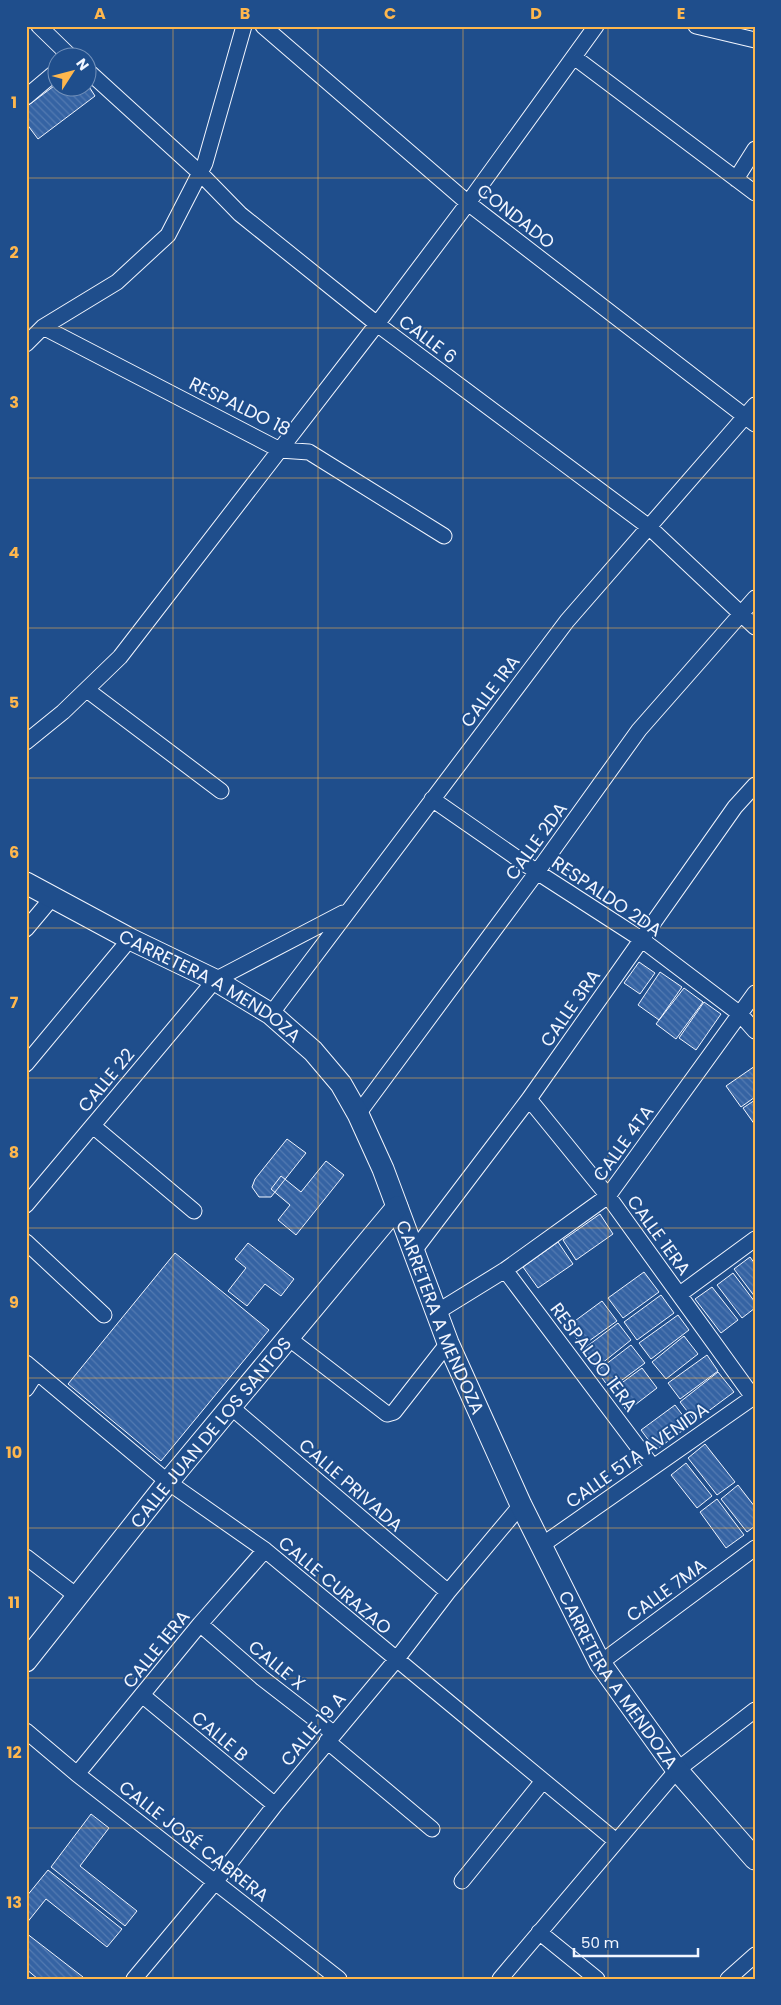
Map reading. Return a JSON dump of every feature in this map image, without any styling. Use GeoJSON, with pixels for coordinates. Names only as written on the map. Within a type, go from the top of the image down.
{"type":"FeatureCollection","features":[{"type":"Feature","properties":{"kind":"street"},"geometry":{"type":"LineString","coordinates":[[39,26],[62,48]]}},
{"type":"Feature","properties":{"kind":"street"},"geometry":{"type":"LineString","coordinates":[[26,344],[43,328],[117,282],[168,235],[205,163],[244,26]]}},
{"type":"Feature","properties":{"kind":"street","name":"CONDADO"},"geometry":{"type":"LineString","coordinates":[[263,26],[468,203],[752,415]]}},
{"type":"Feature","properties":{"kind":"street"},"geometry":{"type":"LineString","coordinates":[[26,742],[63,712],[120,657],[377,324],[468,203],[596,26]]}},
{"type":"Feature","properties":{"kind":"street"},"geometry":{"type":"LineString","coordinates":[[696,26],[755,40]]}},
{"type":"Feature","properties":{"kind":"street"},"geometry":{"type":"LineString","coordinates":[[574,57],[755,193]]}},
{"type":"Feature","properties":{"kind":"street"},"geometry":{"type":"LineString","coordinates":[[26,97],[48,78]]}},
{"type":"Feature","properties":{"kind":"street","name":"CALLE 6"},"geometry":{"type":"LineString","coordinates":[[98,80],[200,173],[240,214],[377,324],[649,527],[755,627]]}},
{"type":"Feature","properties":{"kind":"street"},"geometry":{"type":"LineString","coordinates":[[736,179],[755,149]]}},
{"type":"Feature","properties":{"kind":"street","name":"RESPALDO 18"},"geometry":{"type":"LineString","coordinates":[[43,328],[280,450],[309,452],[444,536]]}},
{"type":"Feature","properties":{"kind":"street","name":"CALLE 1RA"},"geometry":{"type":"LineString","coordinates":[[271,1014],[566,620],[752,415]]}},
{"type":"Feature","properties":{"kind":"street","name":"CALLE 2DA"},"geometry":{"type":"LineString","coordinates":[[358,1114],[537,872],[639,730],[755,598]]}},
{"type":"Feature","properties":{"kind":"street"},"geometry":{"type":"LineString","coordinates":[[87,690],[221,791]]}},
{"type":"Feature","properties":{"kind":"street","name":"CALLE 3RA"},"geometry":{"type":"LineString","coordinates":[[413,1252],[529,1099],[735,807],[755,785]]}},
{"type":"Feature","properties":{"kind":"street","name":"RESPALDO 2DA"},"geometry":{"type":"LineString","coordinates":[[432,799],[537,872],[641,939],[740,1014],[755,1031]]}},
{"type":"Feature","properties":{"kind":"street","name":"CARRETERA A MENDOZA"},"geometry":{"type":"LineString","coordinates":[[26,882],[52,898],[130,939],[215,980],[271,1014],[294,1032],[330,1070],[358,1114],[383,1169],[448,1343],[521,1505],[600,1662],[677,1770],[755,1858]]}},
{"type":"Feature","properties":{"kind":"street"},"geometry":{"type":"LineString","coordinates":[[26,929],[52,898]]}},
{"type":"Feature","properties":{"kind":"street"},"geometry":{"type":"LineString","coordinates":[[215,980],[347,911]]}},
{"type":"Feature","properties":{"kind":"street"},"geometry":{"type":"LineString","coordinates":[[26,1064],[130,939]]}},
{"type":"Feature","properties":{"kind":"street","name":"CALLE 22"},"geometry":{"type":"LineString","coordinates":[[26,1205],[215,980]]}},
{"type":"Feature","properties":{"kind":"street","name":"CALLE 4TA"},"geometry":{"type":"LineString","coordinates":[[437,1312],[505,1270],[608,1196],[755,993]]}},
{"type":"Feature","properties":{"kind":"street","name":"CALLE 1ERA"},"geometry":{"type":"LineString","coordinates":[[529,1099],[608,1196],[754,1397]]}},
{"type":"Feature","properties":{"kind":"street"},"geometry":{"type":"LineString","coordinates":[[93,1126],[194,1211]]}},
{"type":"Feature","properties":{"kind":"street","name":"CALLE JUAN DE LOS SANTOS"},"geometry":{"type":"LineString","coordinates":[[26,1661],[168,1482],[397,1207]]}},
{"type":"Feature","properties":{"kind":"street"},"geometry":{"type":"LineString","coordinates":[[680,1294],[755,1239]]}},
{"type":"Feature","properties":{"kind":"street"},"geometry":{"type":"LineString","coordinates":[[26,1242],[104,1315]]}},
{"type":"Feature","properties":{"kind":"street","name":"RESPALDO 1ERA"},"geometry":{"type":"LineString","coordinates":[[505,1270],[653,1467]]}},
{"type":"Feature","properties":{"kind":"street"},"geometry":{"type":"LineString","coordinates":[[286,1338],[387,1414],[394,1412],[448,1343]]}},
{"type":"Feature","properties":{"kind":"street"},"geometry":{"type":"LineString","coordinates":[[26,1389],[32,1368]]}},
{"type":"Feature","properties":{"kind":"street","name":"CALLE CURAZAO"},"geometry":{"type":"LineString","coordinates":[[32,1368],[168,1482],[265,1550],[616,1841]]}},
{"type":"Feature","properties":{"kind":"street","name":"CALLE 5TA AVENIDA"},"geometry":{"type":"LineString","coordinates":[[542,1546],[754,1397]]}},
{"type":"Feature","properties":{"kind":"street","name":"CALLE PRIVADA"},"geometry":{"type":"LineString","coordinates":[[231,1407],[448,1592]]}},
{"type":"Feature","properties":{"kind":"street","name":"CALLE 19 A"},"geometry":{"type":"LineString","coordinates":[[139,1977],[330,1737],[396,1660],[448,1592],[521,1505]]}},
{"type":"Feature","properties":{"kind":"street","name":"CALLE 7MA"},"geometry":{"type":"LineString","coordinates":[[600,1662],[755,1548]]}},
{"type":"Feature","properties":{"kind":"street","name":"CALLE 1ERA"},"geometry":{"type":"LineString","coordinates":[[77,1774],[200,1624],[265,1550]]}},
{"type":"Feature","properties":{"kind":"street"},"geometry":{"type":"LineString","coordinates":[[26,1557],[78,1597]]}},
{"type":"Feature","properties":{"kind":"street","name":"CALLE X"},"geometry":{"type":"LineString","coordinates":[[200,1624],[432,1829]]}},
{"type":"Feature","properties":{"kind":"street","name":"CALLE B"},"geometry":{"type":"LineString","coordinates":[[142,1696],[275,1805]]}},
{"type":"Feature","properties":{"kind":"street"},"geometry":{"type":"LineString","coordinates":[[500,1979],[677,1770],[755,1710]]}},
{"type":"Feature","properties":{"kind":"street","name":"CALLE JOSÉ CABRERA"},"geometry":{"type":"LineString","coordinates":[[26,1731],[77,1774],[339,1979]]}},
{"type":"Feature","properties":{"kind":"street"},"geometry":{"type":"LineString","coordinates":[[462,1881],[543,1781]]}},
{"type":"Feature","properties":{"kind":"street"},"geometry":{"type":"LineString","coordinates":[[539,1932],[597,1979]]}},
{"type":"Feature","properties":{"kind":"street"},"geometry":{"type":"LineString","coordinates":[[728,1979],[755,1955]]}},
{"type":"Feature","properties":{"kind":"building"},"geometry":{"type":"Polygon","coordinates":[[[48,90],[48,98],[92,98],[38,139],[26,123],[26,107],[48,90]]]}},
{"type":"Feature","properties":{"kind":"building"},"geometry":{"type":"Polygon","coordinates":[[[639,962],[655,973],[640,994],[624,983],[639,962]]]}},
{"type":"Feature","properties":{"kind":"building"},"geometry":{"type":"Polygon","coordinates":[[[660,972],[682,987],[659,1020],[638,1005],[660,972]]]}},
{"type":"Feature","properties":{"kind":"building"},"geometry":{"type":"Polygon","coordinates":[[[684,988],[703,1002],[676,1039],[656,1024],[684,988]]]}},
{"type":"Feature","properties":{"kind":"building"},"geometry":{"type":"Polygon","coordinates":[[[704,1002],[721,1014],[696,1050],[679,1038],[704,1002]]]}},
{"type":"Feature","properties":{"kind":"building"},"geometry":{"type":"Polygon","coordinates":[[[755,1066],[755,1097],[741,1107],[726,1086],[755,1066]]]}},
{"type":"Feature","properties":{"kind":"building"},"geometry":{"type":"Polygon","coordinates":[[[755,1100],[755,1125],[743,1108],[755,1100]]]}},
{"type":"Feature","properties":{"kind":"building"},"geometry":{"type":"Polygon","coordinates":[[[287,1139],[306,1153],[271,1197],[259,1197],[252,1187],[255,1179],[287,1139]]]}},
{"type":"Feature","properties":{"kind":"building"},"geometry":{"type":"Polygon","coordinates":[[[326,1161],[344,1175],[296,1235],[278,1220],[290,1205],[271,1189],[281,1176],[301,1192],[326,1161]]]}},
{"type":"Feature","properties":{"kind":"building"},"geometry":{"type":"Polygon","coordinates":[[[600,1214],[613,1234],[576,1260],[563,1240],[600,1214]]]}},
{"type":"Feature","properties":{"kind":"building"},"geometry":{"type":"Polygon","coordinates":[[[558,1242],[573,1264],[538,1288],[523,1267],[558,1242]]]}},
{"type":"Feature","properties":{"kind":"building"},"geometry":{"type":"Polygon","coordinates":[[[248,1243],[294,1279],[281,1296],[265,1284],[247,1306],[228,1291],[246,1268],[235,1259],[248,1243]]]}},
{"type":"Feature","properties":{"kind":"building"},"geometry":{"type":"Polygon","coordinates":[[[175,1253],[269,1330],[161,1461],[68,1384],[175,1253]]]}},
{"type":"Feature","properties":{"kind":"building"},"geometry":{"type":"Polygon","coordinates":[[[750,1257],[755,1264],[755,1297],[734,1269],[750,1257]]]}},
{"type":"Feature","properties":{"kind":"building"},"geometry":{"type":"Polygon","coordinates":[[[644,1272],[659,1292],[623,1318],[608,1298],[644,1272]]]}},
{"type":"Feature","properties":{"kind":"building"},"geometry":{"type":"Polygon","coordinates":[[[733,1273],[755,1302],[755,1308],[742,1318],[717,1285],[733,1273]]]}},
{"type":"Feature","properties":{"kind":"building"},"geometry":{"type":"Polygon","coordinates":[[[712,1287],[738,1320],[721,1333],[695,1299],[712,1287]]]}},
{"type":"Feature","properties":{"kind":"building"},"geometry":{"type":"Polygon","coordinates":[[[661,1295],[674,1313],[637,1340],[624,1322],[661,1295]]]}},
{"type":"Feature","properties":{"kind":"building"},"geometry":{"type":"Polygon","coordinates":[[[602,1301],[617,1321],[582,1346],[568,1326],[602,1301]]]}},
{"type":"Feature","properties":{"kind":"building"},"geometry":{"type":"Polygon","coordinates":[[[678,1315],[689,1330],[651,1359],[639,1343],[678,1315]]]}},
{"type":"Feature","properties":{"kind":"building"},"geometry":{"type":"Polygon","coordinates":[[[618,1323],[631,1340],[596,1368],[582,1350],[618,1323]]]}},
{"type":"Feature","properties":{"kind":"building"},"geometry":{"type":"Polygon","coordinates":[[[684,1336],[698,1354],[666,1379],[652,1362],[684,1336]]]}},
{"type":"Feature","properties":{"kind":"building"},"geometry":{"type":"Polygon","coordinates":[[[631,1345],[645,1363],[610,1389],[597,1371],[631,1345]]]}},
{"type":"Feature","properties":{"kind":"building"},"geometry":{"type":"Polygon","coordinates":[[[707,1355],[718,1371],[680,1399],[668,1383],[707,1355]]]}},
{"type":"Feature","properties":{"kind":"building"},"geometry":{"type":"Polygon","coordinates":[[[642,1368],[657,1388],[627,1411],[612,1390],[642,1368]]]}},
{"type":"Feature","properties":{"kind":"building"},"geometry":{"type":"Polygon","coordinates":[[[718,1372],[734,1392],[695,1421],[680,1402],[718,1372]]]}},
{"type":"Feature","properties":{"kind":"building"},"geometry":{"type":"Polygon","coordinates":[[[675,1405],[690,1425],[656,1450],[641,1430],[675,1405]]]}},
{"type":"Feature","properties":{"kind":"building"},"geometry":{"type":"Polygon","coordinates":[[[705,1444],[735,1482],[717,1495],[688,1458],[705,1444]]]}},
{"type":"Feature","properties":{"kind":"building"},"geometry":{"type":"Polygon","coordinates":[[[686,1463],[712,1496],[697,1508],[671,1475],[686,1463]]]}},
{"type":"Feature","properties":{"kind":"building"},"geometry":{"type":"Polygon","coordinates":[[[738,1485],[755,1507],[755,1526],[747,1532],[721,1499],[738,1485]]]}},
{"type":"Feature","properties":{"kind":"building"},"geometry":{"type":"Polygon","coordinates":[[[717,1499],[744,1535],[726,1548],[700,1512],[717,1499]]]}},
{"type":"Feature","properties":{"kind":"building"},"geometry":{"type":"Polygon","coordinates":[[[91,1814],[109,1828],[80,1866],[137,1911],[125,1926],[51,1867],[91,1814]]]}},
{"type":"Feature","properties":{"kind":"building"},"geometry":{"type":"Polygon","coordinates":[[[48,1870],[122,1929],[107,1947],[46,1899],[26,1924],[26,1897],[48,1870]]]}},
{"type":"Feature","properties":{"kind":"building"},"geometry":{"type":"Polygon","coordinates":[[[26,1933],[83,1977],[82,1979],[38,1979],[26,1969],[26,1933]]]}}]}
